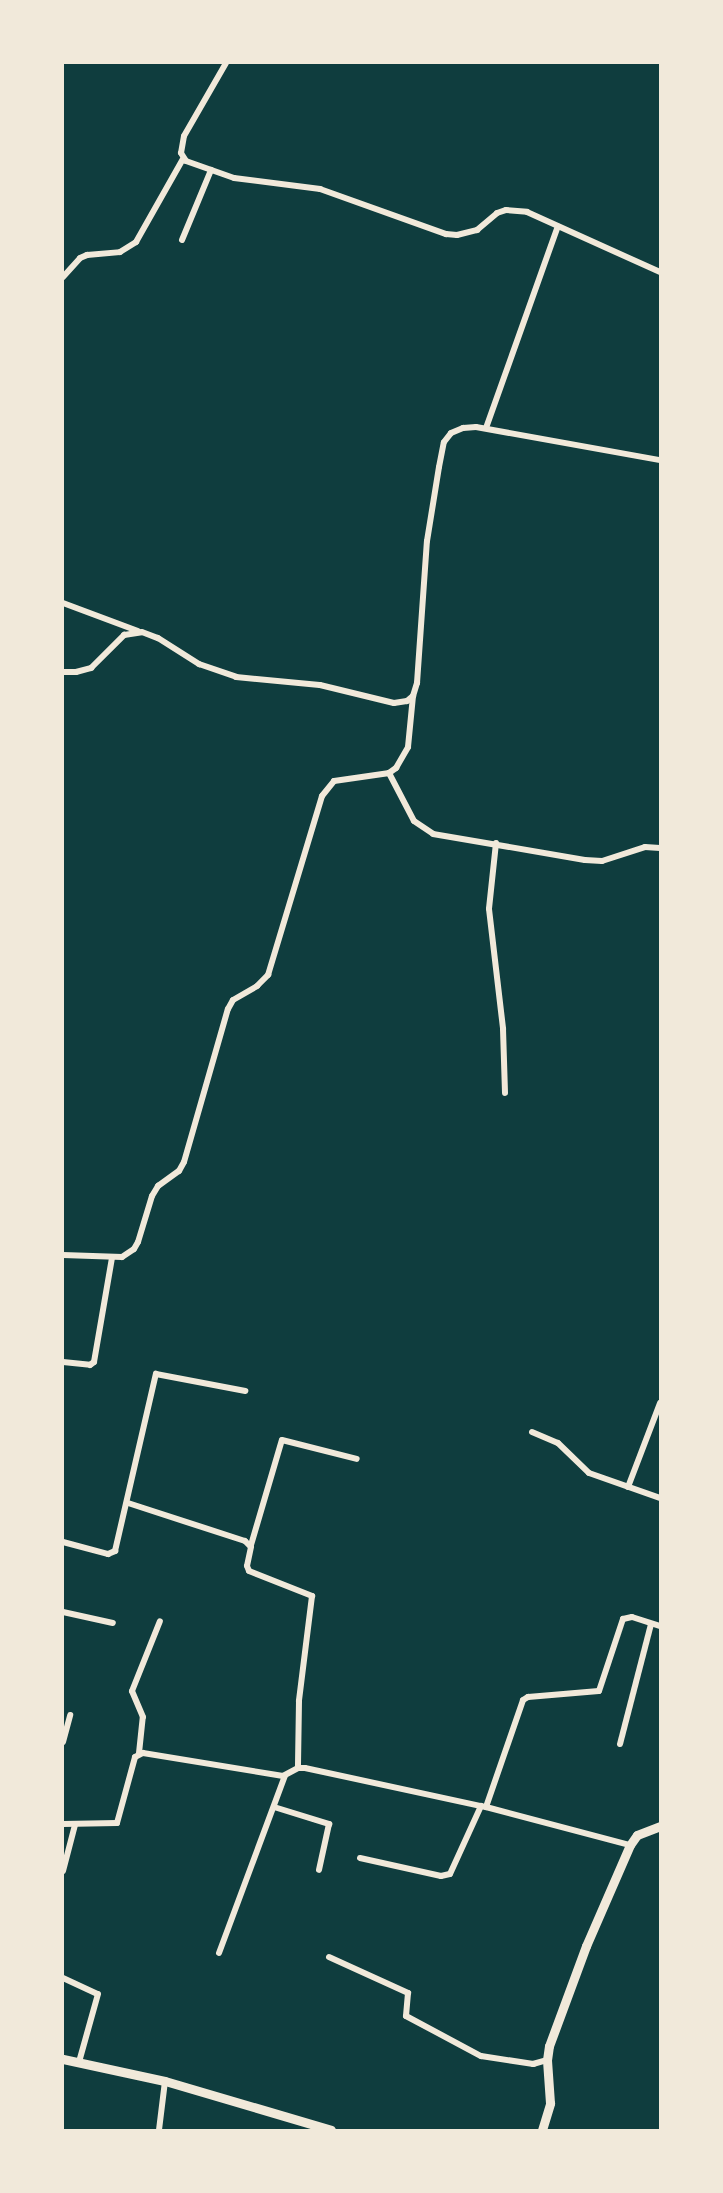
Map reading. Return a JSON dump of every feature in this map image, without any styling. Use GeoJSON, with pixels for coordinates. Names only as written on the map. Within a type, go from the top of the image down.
{"type":"FeatureCollection","features":[{"type":"Feature","properties":{"kind":"street"},"geometry":{"type":"LineString","coordinates":[[63,277],[80,258],[87,255],[120,252],[136,242],[183,159],[181,146],[184,136],[226,63]]}},
{"type":"Feature","properties":{"kind":"street"},"geometry":{"type":"LineString","coordinates":[[183,159],[234,178],[320,189],[446,234],[457,235],[477,230],[497,213],[506,210],[527,212],[660,272]]}},
{"type":"Feature","properties":{"kind":"street"},"geometry":{"type":"LineString","coordinates":[[182,240],[211,170]]}},
{"type":"Feature","properties":{"kind":"street"},"geometry":{"type":"LineString","coordinates":[[486,428],[558,226]]}},
{"type":"Feature","properties":{"kind":"street"},"geometry":{"type":"LineString","coordinates":[[63,1255],[112,1258],[122,1257],[134,1249],[143,1230],[152,1196],[158,1186],[179,1171],[184,1162],[223,1020],[233,1000],[257,987],[268,975],[322,796],[328,787],[343,778],[389,773],[402,761],[408,747],[413,696],[417,683],[427,541],[444,442],[452,433],[463,428],[486,428],[660,460]]}},
{"type":"Feature","properties":{"kind":"street"},"geometry":{"type":"LineString","coordinates":[[63,603],[158,638],[199,664],[236,677],[320,686],[394,703],[413,696]]}},
{"type":"Feature","properties":{"kind":"street"},"geometry":{"type":"LineString","coordinates":[[63,672],[76,672],[91,668],[124,636],[142,632]]}},
{"type":"Feature","properties":{"kind":"street"},"geometry":{"type":"LineString","coordinates":[[389,773],[414,821],[423,829],[443,837],[496,843],[568,858],[602,861],[645,847],[660,848]]}},
{"type":"Feature","properties":{"kind":"street"},"geometry":{"type":"LineString","coordinates":[[496,843],[489,909],[503,1029],[505,1093]]}},
{"type":"Feature","properties":{"kind":"street"},"geometry":{"type":"LineString","coordinates":[[63,1362],[90,1365],[94,1362],[112,1258]]}},
{"type":"Feature","properties":{"kind":"street"},"geometry":{"type":"LineString","coordinates":[[63,1542],[114,1553],[128,1503],[154,1375],[163,1374],[245,1391]]}},
{"type":"Feature","properties":{"kind":"street"},"geometry":{"type":"LineString","coordinates":[[628,1487],[660,1403]]}},
{"type":"Feature","properties":{"kind":"street"},"geometry":{"type":"LineString","coordinates":[[532,1432],[558,1443],[589,1473],[660,1498]]}},
{"type":"Feature","properties":{"kind":"street"},"geometry":{"type":"LineString","coordinates":[[298,1768],[299,1701],[313,1600],[310,1595],[249,1571],[247,1566],[250,1545],[282,1440],[357,1459]]}},
{"type":"Feature","properties":{"kind":"street"},"geometry":{"type":"LineString","coordinates":[[128,1503],[250,1545]]}},
{"type":"Feature","properties":{"kind":"street"},"geometry":{"type":"LineString","coordinates":[[63,1612],[113,1623]]}},
{"type":"Feature","properties":{"kind":"street"},"geometry":{"type":"LineString","coordinates":[[360,1858],[441,1876],[450,1875],[483,1806],[523,1700],[528,1697],[599,1691],[623,1619],[632,1617],[660,1626]]}},
{"type":"Feature","properties":{"kind":"street"},"geometry":{"type":"LineString","coordinates":[[63,1824],[117,1823],[135,1757],[139,1753],[143,1717],[132,1691],[160,1621]]}},
{"type":"Feature","properties":{"kind":"street"},"geometry":{"type":"LineString","coordinates":[[620,1744],[651,1624]]}},
{"type":"Feature","properties":{"kind":"street"},"geometry":{"type":"LineString","coordinates":[[63,1742],[70,1715]]}},
{"type":"Feature","properties":{"kind":"street"},"geometry":{"type":"LineString","coordinates":[[139,1753],[285,1776]]}},
{"type":"Feature","properties":{"kind":"street"},"geometry":{"type":"LineString","coordinates":[[219,1953],[285,1776],[298,1768],[483,1806],[630,1845]]}},
{"type":"Feature","properties":{"kind":"street"},"geometry":{"type":"LineString","coordinates":[[274,1807],[329,1824],[319,1870]]}},
{"type":"Feature","properties":{"kind":"street"},"geometry":{"type":"LineString","coordinates":[[63,1871],[75,1825]]}},
{"type":"Feature","properties":{"kind":"street"},"geometry":{"type":"LineString","coordinates":[[542,2130],[550,2103],[547,2060],[549,2046],[586,1946],[630,1845],[638,1835],[660,1826]]}},
{"type":"Feature","properties":{"kind":"street"},"geometry":{"type":"LineString","coordinates":[[329,1957],[408,1993],[406,2016],[481,2056],[527,2064],[547,2060]]}},
{"type":"Feature","properties":{"kind":"street"},"geometry":{"type":"LineString","coordinates":[[63,1978],[94,1990],[98,1994],[79,2062]]}},
{"type":"Feature","properties":{"kind":"street"},"geometry":{"type":"LineString","coordinates":[[63,2059],[165,2081],[331,2130]]}},
{"type":"Feature","properties":{"kind":"street"},"geometry":{"type":"LineString","coordinates":[[159,2130],[165,2081]]}}]}
